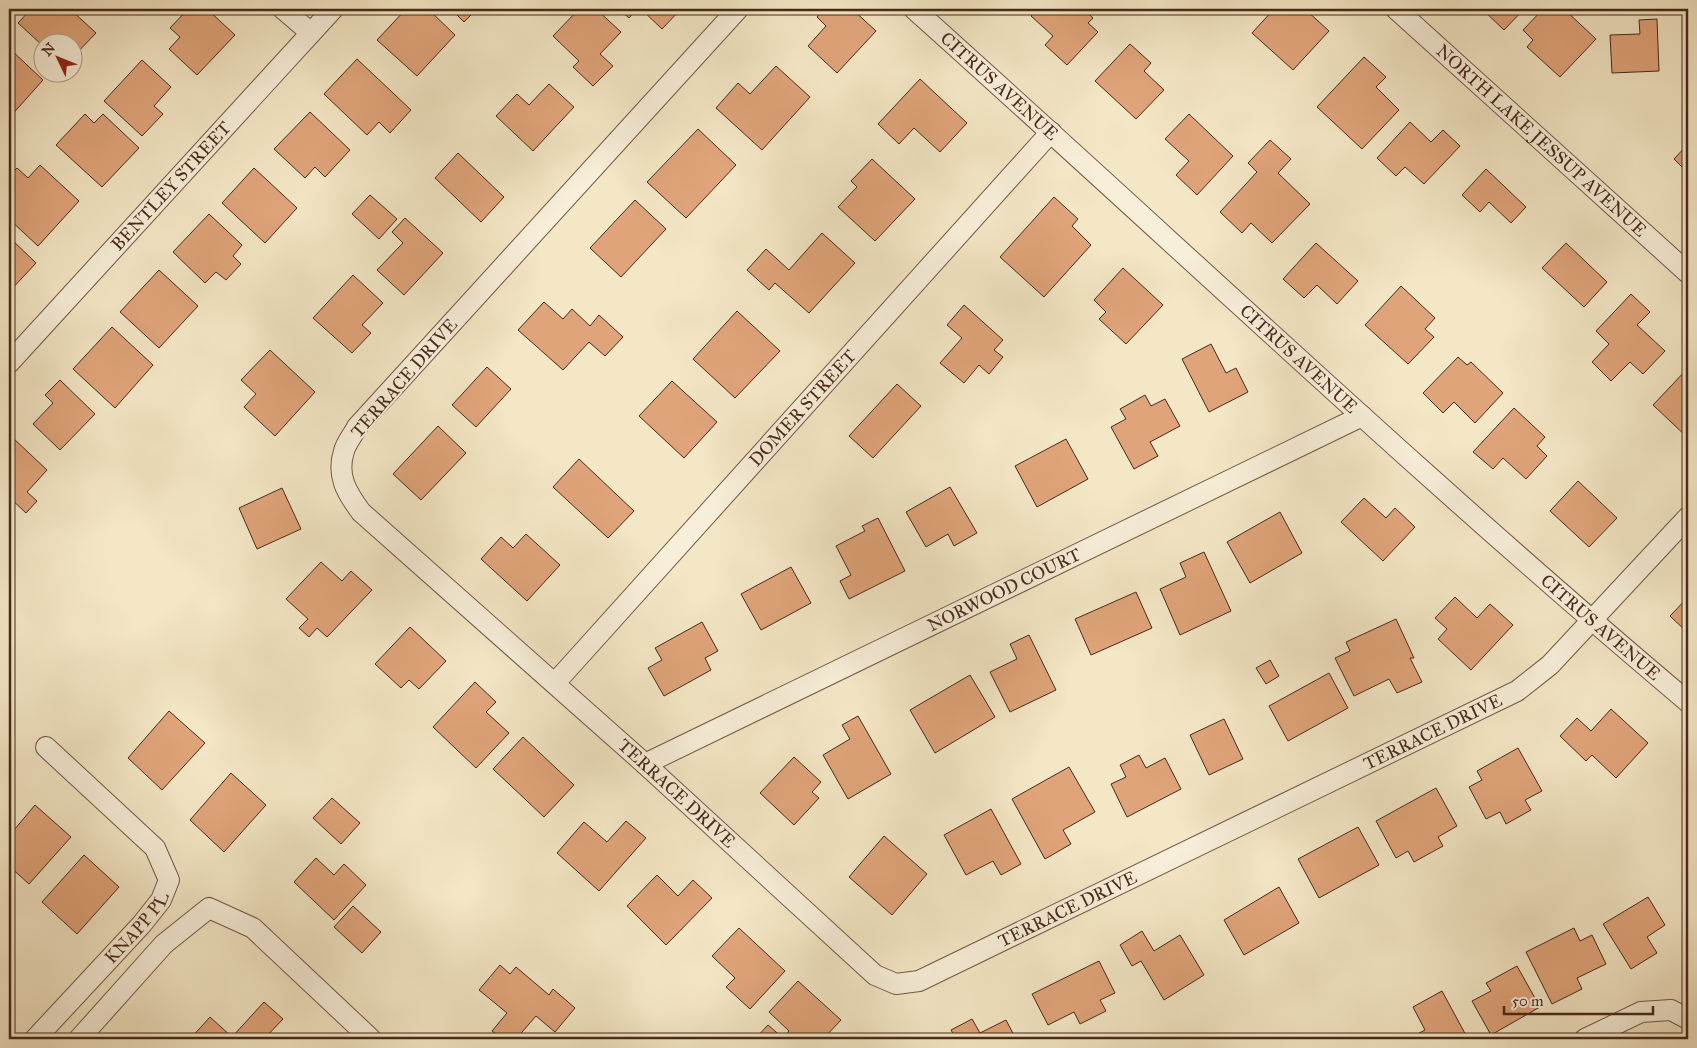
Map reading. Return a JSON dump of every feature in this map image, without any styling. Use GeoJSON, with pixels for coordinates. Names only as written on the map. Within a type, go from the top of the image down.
{"type":"FeatureCollection","features":[{"type":"Feature","properties":{"kind":"street"},"geometry":{"type":"LineString","coordinates":[[283,9],[311,33]]}},
{"type":"Feature","properties":{"kind":"street","name":"BENTLEY STREET"},"geometry":{"type":"LineString","coordinates":[[9,363],[333,9]]}},
{"type":"Feature","properties":{"kind":"street","name":"TERRACE DRIVE"},"geometry":{"type":"LineString","coordinates":[[738,9],[357,427],[344,450],[340,470],[346,491],[361,512],[645,764],[875,975],[896,984],[919,981],[1517,691],[1550,665],[1688,516]]}},
{"type":"Feature","properties":{"kind":"street","name":"CITRUS AVENUE"},"geometry":{"type":"LineString","coordinates":[[914,9],[1362,416],[1591,620],[1688,702]]}},
{"type":"Feature","properties":{"kind":"street","name":"NORTH LAKE JESSUP AVENUE"},"geometry":{"type":"LineString","coordinates":[[1396,9],[1688,273]]}},
{"type":"Feature","properties":{"kind":"street","name":"DOMER STREET"},"geometry":{"type":"LineString","coordinates":[[555,683],[1051,132]]}},
{"type":"Feature","properties":{"kind":"street","name":"NORWOOD COURT"},"geometry":{"type":"LineString","coordinates":[[645,764],[1362,416]]}},
{"type":"Feature","properties":{"kind":"street","name":"KNAPP PL"},"geometry":{"type":"LineString","coordinates":[[34,1039],[142,924],[161,900],[169,880],[155,848],[46,747]]}},
{"type":"Feature","properties":{"kind":"street"},"geometry":{"type":"LineString","coordinates":[[79,1039],[164,944],[208,908],[252,928],[372,1039]]}},
{"type":"Feature","properties":{"kind":"street"},"geometry":{"type":"LineString","coordinates":[[1585,1039],[1641,1012],[1671,1010],[1688,1018]]}},
{"type":"Feature","properties":{"kind":"building"},"geometry":{"type":"Polygon","coordinates":[[[31,9],[70,9],[96,33],[82,48],[82,32],[32,32],[32,36],[18,23],[31,9]]]}},
{"type":"Feature","properties":{"kind":"building"},"geometry":{"type":"Polygon","coordinates":[[[188,9],[207,9],[235,35],[197,75],[169,49],[180,37],[170,28],[188,9]]]}},
{"type":"Feature","properties":{"kind":"building"},"geometry":{"type":"Polygon","coordinates":[[[406,9],[428,9],[455,35],[417,76],[377,40],[406,9]]]}},
{"type":"Feature","properties":{"kind":"building"},"geometry":{"type":"Polygon","coordinates":[[[451,9],[477,9],[464,22],[451,9]]]}},
{"type":"Feature","properties":{"kind":"building"},"geometry":{"type":"Polygon","coordinates":[[[579,9],[596,9],[621,32],[600,54],[613,66],[593,86],[573,67],[579,61],[553,36],[579,9]]]}},
{"type":"Feature","properties":{"kind":"building"},"geometry":{"type":"Polygon","coordinates":[[[619,9],[637,9],[629,18],[619,9]]]}},
{"type":"Feature","properties":{"kind":"building"},"geometry":{"type":"Polygon","coordinates":[[[641,9],[681,9],[662,29],[641,9]]]}},
{"type":"Feature","properties":{"kind":"building"},"geometry":{"type":"Polygon","coordinates":[[[824,9],[852,9],[876,31],[837,73],[808,46],[826,26],[817,17],[824,9]]]}},
{"type":"Feature","properties":{"kind":"building"},"geometry":{"type":"Polygon","coordinates":[[[1038,9],[1084,9],[1093,18],[1088,23],[1098,32],[1067,65],[1045,45],[1053,36],[1031,16],[1038,9]]]}},
{"type":"Feature","properties":{"kind":"building"},"geometry":{"type":"Polygon","coordinates":[[[1274,9],[1305,9],[1329,31],[1293,70],[1252,33],[1274,9]]]}},
{"type":"Feature","properties":{"kind":"building"},"geometry":{"type":"Polygon","coordinates":[[[1482,9],[1524,9],[1504,30],[1482,9]]]}},
{"type":"Feature","properties":{"kind":"building"},"geometry":{"type":"Polygon","coordinates":[[[1543,9],[1564,9],[1596,39],[1560,77],[1527,47],[1533,40],[1523,30],[1543,9]]]}},
{"type":"Feature","properties":{"kind":"building"},"geometry":{"type":"Polygon","coordinates":[[[1657,19],[1659,71],[1612,73],[1610,35],[1640,34],[1639,20],[1657,19]]]}},
{"type":"Feature","properties":{"kind":"building"},"geometry":{"type":"Polygon","coordinates":[[[1130,44],[1151,63],[1144,71],[1164,90],[1136,119],[1095,81],[1130,44]]]}},
{"type":"Feature","properties":{"kind":"building"},"geometry":{"type":"Polygon","coordinates":[[[9,48],[32,70],[32,82],[41,82],[9,118],[9,48]]]}},
{"type":"Feature","properties":{"kind":"building"},"geometry":{"type":"Polygon","coordinates":[[[1364,57],[1386,77],[1376,87],[1399,110],[1362,149],[1317,107],[1364,57]]]}},
{"type":"Feature","properties":{"kind":"building"},"geometry":{"type":"Polygon","coordinates":[[[357,59],[411,110],[390,133],[379,122],[367,135],[324,94],[357,59]]]}},
{"type":"Feature","properties":{"kind":"building"},"geometry":{"type":"Polygon","coordinates":[[[142,60],[171,87],[154,106],[163,114],[142,136],[104,101],[142,60]]]}},
{"type":"Feature","properties":{"kind":"building"},"geometry":{"type":"Polygon","coordinates":[[[776,66],[810,97],[762,150],[716,108],[738,83],[750,94],[776,66]]]}},
{"type":"Feature","properties":{"kind":"building"},"geometry":{"type":"Polygon","coordinates":[[[920,79],[967,123],[940,152],[914,128],[899,144],[878,124],[920,79]]]}},
{"type":"Feature","properties":{"kind":"building"},"geometry":{"type":"Polygon","coordinates":[[[549,84],[574,107],[533,151],[496,116],[517,94],[529,105],[549,84]]]}},
{"type":"Feature","properties":{"kind":"building"},"geometry":{"type":"Polygon","coordinates":[[[310,112],[350,150],[325,177],[315,167],[305,178],[274,149],[310,112]]]}},
{"type":"Feature","properties":{"kind":"building"},"geometry":{"type":"Polygon","coordinates":[[[85,114],[94,123],[103,114],[139,148],[102,187],[56,145],[85,114]]]}},
{"type":"Feature","properties":{"kind":"building"},"geometry":{"type":"Polygon","coordinates":[[[1189,114],[1233,156],[1197,195],[1176,175],[1189,161],[1165,139],[1189,114]]]}},
{"type":"Feature","properties":{"kind":"building"},"geometry":{"type":"Polygon","coordinates":[[[1410,122],[1431,142],[1443,130],[1460,146],[1424,184],[1405,167],[1396,176],[1377,158],[1410,122]]]}},
{"type":"Feature","properties":{"kind":"building"},"geometry":{"type":"Polygon","coordinates":[[[698,129],[736,165],[686,218],[647,182],[698,129]]]}},
{"type":"Feature","properties":{"kind":"building"},"geometry":{"type":"Polygon","coordinates":[[[1270,140],[1291,159],[1278,173],[1310,204],[1272,243],[1251,223],[1242,233],[1220,212],[1257,172],[1248,163],[1270,140]]]}},
{"type":"Feature","properties":{"kind":"building"},"geometry":{"type":"Polygon","coordinates":[[[1688,144],[1688,173],[1674,159],[1688,144]]]}},
{"type":"Feature","properties":{"kind":"building"},"geometry":{"type":"Polygon","coordinates":[[[458,153],[504,197],[481,222],[435,178],[458,153]]]}},
{"type":"Feature","properties":{"kind":"building"},"geometry":{"type":"Polygon","coordinates":[[[872,159],[915,199],[875,241],[838,207],[857,187],[851,181],[872,159]]]}},
{"type":"Feature","properties":{"kind":"building"},"geometry":{"type":"Polygon","coordinates":[[[40,165],[79,201],[38,246],[9,219],[9,176],[17,168],[28,178],[40,165]]]}},
{"type":"Feature","properties":{"kind":"building"},"geometry":{"type":"Polygon","coordinates":[[[254,168],[297,208],[265,243],[222,203],[254,168]]]}},
{"type":"Feature","properties":{"kind":"building"},"geometry":{"type":"Polygon","coordinates":[[[1486,169],[1526,207],[1511,223],[1489,202],[1480,212],[1462,195],[1486,169]]]}},
{"type":"Feature","properties":{"kind":"building"},"geometry":{"type":"Polygon","coordinates":[[[370,195],[397,219],[379,239],[352,214],[370,195]]]}},
{"type":"Feature","properties":{"kind":"building"},"geometry":{"type":"Polygon","coordinates":[[[1054,197],[1078,219],[1072,226],[1091,245],[1044,297],[1000,257],[1054,197]]]}},
{"type":"Feature","properties":{"kind":"building"},"geometry":{"type":"Polygon","coordinates":[[[635,200],[666,229],[621,277],[590,248],[635,200]]]}},
{"type":"Feature","properties":{"kind":"building"},"geometry":{"type":"Polygon","coordinates":[[[209,214],[242,245],[233,256],[241,264],[226,280],[216,272],[205,283],[173,252],[209,214]]]}},
{"type":"Feature","properties":{"kind":"building"},"geometry":{"type":"Polygon","coordinates":[[[405,218],[443,253],[404,295],[377,270],[403,243],[392,232],[405,218]]]}},
{"type":"Feature","properties":{"kind":"building"},"geometry":{"type":"Polygon","coordinates":[[[822,233],[855,263],[809,313],[775,283],[769,290],[747,270],[766,249],[789,270],[822,233]]]}},
{"type":"Feature","properties":{"kind":"building"},"geometry":{"type":"Polygon","coordinates":[[[9,237],[36,263],[9,292],[9,237]]]}},
{"type":"Feature","properties":{"kind":"building"},"geometry":{"type":"Polygon","coordinates":[[[1316,243],[1358,281],[1337,304],[1317,285],[1304,298],[1283,279],[1316,243]]]}},
{"type":"Feature","properties":{"kind":"building"},"geometry":{"type":"Polygon","coordinates":[[[1566,243],[1607,282],[1584,307],[1542,268],[1566,243]]]}},
{"type":"Feature","properties":{"kind":"building"},"geometry":{"type":"Polygon","coordinates":[[[1123,268],[1163,305],[1126,344],[1099,319],[1106,312],[1094,300],[1123,268]]]}},
{"type":"Feature","properties":{"kind":"building"},"geometry":{"type":"Polygon","coordinates":[[[159,270],[198,306],[159,348],[120,312],[159,270]]]}},
{"type":"Feature","properties":{"kind":"building"},"geometry":{"type":"Polygon","coordinates":[[[353,275],[383,303],[362,325],[371,333],[352,353],[313,318],[353,275]]]}},
{"type":"Feature","properties":{"kind":"building"},"geometry":{"type":"Polygon","coordinates":[[[1401,286],[1435,318],[1425,329],[1434,337],[1408,364],[1365,325],[1401,286]]]}},
{"type":"Feature","properties":{"kind":"building"},"geometry":{"type":"Polygon","coordinates":[[[1631,294],[1650,312],[1637,325],[1665,351],[1643,374],[1630,362],[1611,381],[1592,362],[1609,344],[1596,331],[1631,294]]]}},
{"type":"Feature","properties":{"kind":"building"},"geometry":{"type":"Polygon","coordinates":[[[544,302],[563,319],[572,309],[590,326],[599,315],[623,337],[605,356],[589,342],[563,370],[518,330],[544,302]]]}},
{"type":"Feature","properties":{"kind":"building"},"geometry":{"type":"Polygon","coordinates":[[[964,305],[1003,340],[994,350],[1003,357],[989,374],[979,365],[964,383],[940,363],[962,338],[947,325],[964,305]]]}},
{"type":"Feature","properties":{"kind":"building"},"geometry":{"type":"Polygon","coordinates":[[[737,311],[780,351],[735,398],[693,359],[737,311]]]}},
{"type":"Feature","properties":{"kind":"building"},"geometry":{"type":"Polygon","coordinates":[[[112,327],[153,365],[115,408],[73,369],[112,327]]]}},
{"type":"Feature","properties":{"kind":"building"},"geometry":{"type":"Polygon","coordinates":[[[1211,344],[1226,373],[1236,368],[1248,392],[1209,412],[1182,359],[1211,344]]]}},
{"type":"Feature","properties":{"kind":"building"},"geometry":{"type":"Polygon","coordinates":[[[270,350],[315,392],[275,436],[244,407],[256,394],[241,380],[270,350]]]}},
{"type":"Feature","properties":{"kind":"building"},"geometry":{"type":"Polygon","coordinates":[[[1458,357],[1467,365],[1471,362],[1503,393],[1475,423],[1454,402],[1443,413],[1423,393],[1458,357]]]}},
{"type":"Feature","properties":{"kind":"building"},"geometry":{"type":"Polygon","coordinates":[[[487,367],[511,389],[476,427],[452,405],[487,367]]]}},
{"type":"Feature","properties":{"kind":"building"},"geometry":{"type":"Polygon","coordinates":[[[1688,368],[1688,438],[1653,405],[1688,368]]]}},
{"type":"Feature","properties":{"kind":"building"},"geometry":{"type":"Polygon","coordinates":[[[60,380],[95,414],[60,450],[33,424],[53,403],[45,395],[60,380]]]}},
{"type":"Feature","properties":{"kind":"building"},"geometry":{"type":"Polygon","coordinates":[[[672,381],[717,422],[684,458],[639,416],[672,381]]]}},
{"type":"Feature","properties":{"kind":"building"},"geometry":{"type":"Polygon","coordinates":[[[897,384],[921,406],[873,458],[849,436],[897,384]]]}},
{"type":"Feature","properties":{"kind":"building"},"geometry":{"type":"Polygon","coordinates":[[[1145,395],[1151,406],[1165,399],[1180,426],[1150,442],[1158,456],[1134,469],[1111,427],[1126,419],[1120,409],[1145,395]]]}},
{"type":"Feature","properties":{"kind":"building"},"geometry":{"type":"Polygon","coordinates":[[[1514,408],[1545,437],[1537,446],[1547,456],[1526,479],[1503,458],[1493,469],[1473,452],[1514,408]]]}},
{"type":"Feature","properties":{"kind":"building"},"geometry":{"type":"Polygon","coordinates":[[[438,426],[466,453],[421,500],[393,474],[438,426]]]}},
{"type":"Feature","properties":{"kind":"building"},"geometry":{"type":"Polygon","coordinates":[[[12,437],[47,470],[27,492],[37,501],[26,513],[9,497],[9,441],[12,437]]]}},
{"type":"Feature","properties":{"kind":"building"},"geometry":{"type":"Polygon","coordinates":[[[1066,439],[1088,479],[1037,507],[1015,466],[1066,439]]]}},
{"type":"Feature","properties":{"kind":"building"},"geometry":{"type":"Polygon","coordinates":[[[579,459],[634,511],[608,538],[553,487],[579,459]]]}},
{"type":"Feature","properties":{"kind":"building"},"geometry":{"type":"Polygon","coordinates":[[[1578,481],[1617,518],[1589,547],[1550,511],[1578,481]]]}},
{"type":"Feature","properties":{"kind":"building"},"geometry":{"type":"Polygon","coordinates":[[[950,487],[977,533],[954,546],[948,534],[926,547],[906,512],[950,487]]]}},
{"type":"Feature","properties":{"kind":"building"},"geometry":{"type":"Polygon","coordinates":[[[282,488],[301,529],[257,549],[239,508],[282,488]]]}},
{"type":"Feature","properties":{"kind":"building"},"geometry":{"type":"Polygon","coordinates":[[[1364,498],[1386,518],[1395,508],[1415,527],[1383,561],[1341,522],[1364,498]]]}},
{"type":"Feature","properties":{"kind":"building"},"geometry":{"type":"Polygon","coordinates":[[[1280,512],[1302,553],[1250,583],[1227,542],[1280,512]]]}},
{"type":"Feature","properties":{"kind":"building"},"geometry":{"type":"Polygon","coordinates":[[[878,518],[905,571],[849,599],[840,581],[851,575],[836,546],[865,531],[862,526],[878,518]]]}},
{"type":"Feature","properties":{"kind":"building"},"geometry":{"type":"Polygon","coordinates":[[[526,534],[560,565],[527,601],[481,559],[501,537],[513,548],[526,534]]]}},
{"type":"Feature","properties":{"kind":"building"},"geometry":{"type":"Polygon","coordinates":[[[1204,552],[1231,611],[1180,635],[1160,589],[1186,577],[1180,563],[1204,552]]]}},
{"type":"Feature","properties":{"kind":"building"},"geometry":{"type":"Polygon","coordinates":[[[321,562],[342,581],[351,571],[372,590],[327,637],[317,628],[309,637],[299,628],[308,619],[286,599],[321,562]]]}},
{"type":"Feature","properties":{"kind":"building"},"geometry":{"type":"Polygon","coordinates":[[[791,567],[811,603],[761,630],[741,594],[791,567]]]}},
{"type":"Feature","properties":{"kind":"building"},"geometry":{"type":"Polygon","coordinates":[[[1136,592],[1152,628],[1091,655],[1075,619],[1136,592]]]}},
{"type":"Feature","properties":{"kind":"building"},"geometry":{"type":"Polygon","coordinates":[[[1455,597],[1477,618],[1490,604],[1513,625],[1471,670],[1438,639],[1447,629],[1435,618],[1455,597]]]}},
{"type":"Feature","properties":{"kind":"building"},"geometry":{"type":"Polygon","coordinates":[[[1688,597],[1688,633],[1670,616],[1688,597]]]}},
{"type":"Feature","properties":{"kind":"building"},"geometry":{"type":"Polygon","coordinates":[[[1396,619],[1414,658],[1410,658],[1422,682],[1397,693],[1389,679],[1354,696],[1335,658],[1350,651],[1346,642],[1396,619]]]}},
{"type":"Feature","properties":{"kind":"building"},"geometry":{"type":"Polygon","coordinates":[[[702,622],[718,651],[705,658],[711,670],[664,696],[648,668],[662,660],[655,648],[702,622]]]}},
{"type":"Feature","properties":{"kind":"building"},"geometry":{"type":"Polygon","coordinates":[[[410,627],[446,661],[419,689],[409,680],[401,688],[375,664],[410,627]]]}},
{"type":"Feature","properties":{"kind":"building"},"geometry":{"type":"Polygon","coordinates":[[[1029,635],[1056,690],[1010,712],[990,672],[1017,659],[1010,644],[1029,635]]]}},
{"type":"Feature","properties":{"kind":"building"},"geometry":{"type":"Polygon","coordinates":[[[1270,660],[1279,676],[1266,684],[1256,668],[1270,660]]]}},
{"type":"Feature","properties":{"kind":"building"},"geometry":{"type":"Polygon","coordinates":[[[1329,673],[1348,708],[1288,741],[1269,706],[1329,673]]]}},
{"type":"Feature","properties":{"kind":"building"},"geometry":{"type":"Polygon","coordinates":[[[970,675],[995,717],[935,753],[910,710],[970,675]]]}},
{"type":"Feature","properties":{"kind":"building"},"geometry":{"type":"Polygon","coordinates":[[[475,682],[496,702],[486,712],[509,733],[476,768],[433,727],[475,682]]]}},
{"type":"Feature","properties":{"kind":"building"},"geometry":{"type":"Polygon","coordinates":[[[1611,709],[1648,743],[1616,778],[1592,755],[1586,761],[1560,736],[1577,718],[1591,731],[1611,709]]]}},
{"type":"Feature","properties":{"kind":"building"},"geometry":{"type":"Polygon","coordinates":[[[169,711],[205,743],[162,790],[128,758],[169,711]]]}},
{"type":"Feature","properties":{"kind":"building"},"geometry":{"type":"Polygon","coordinates":[[[858,716],[891,774],[848,799],[823,755],[850,739],[842,725],[858,716]]]}},
{"type":"Feature","properties":{"kind":"building"},"geometry":{"type":"Polygon","coordinates":[[[1224,719],[1243,759],[1209,775],[1190,735],[1224,719]]]}},
{"type":"Feature","properties":{"kind":"building"},"geometry":{"type":"Polygon","coordinates":[[[523,737],[574,785],[544,817],[493,769],[523,737]]]}},
{"type":"Feature","properties":{"kind":"building"},"geometry":{"type":"Polygon","coordinates":[[[1518,748],[1542,791],[1525,800],[1531,810],[1506,824],[1500,812],[1486,819],[1469,787],[1482,780],[1477,771],[1518,748]]]}},
{"type":"Feature","properties":{"kind":"building"},"geometry":{"type":"Polygon","coordinates":[[[1139,755],[1146,768],[1165,758],[1181,789],[1127,817],[1111,784],[1126,777],[1120,765],[1139,755]]]}},
{"type":"Feature","properties":{"kind":"building"},"geometry":{"type":"Polygon","coordinates":[[[794,757],[821,782],[812,792],[819,798],[794,825],[760,793],[794,757]]]}},
{"type":"Feature","properties":{"kind":"building"},"geometry":{"type":"Polygon","coordinates":[[[1069,767],[1095,812],[1063,830],[1071,844],[1045,859],[1012,799],[1069,767]]]}},
{"type":"Feature","properties":{"kind":"building"},"geometry":{"type":"Polygon","coordinates":[[[231,773],[266,805],[224,852],[190,820],[231,773]]]}},
{"type":"Feature","properties":{"kind":"building"},"geometry":{"type":"Polygon","coordinates":[[[1436,788],[1457,826],[1438,837],[1443,846],[1414,862],[1408,851],[1396,858],[1376,821],[1436,788]]]}},
{"type":"Feature","properties":{"kind":"building"},"geometry":{"type":"Polygon","coordinates":[[[332,798],[360,823],[341,844],[313,818],[332,798]]]}},
{"type":"Feature","properties":{"kind":"building"},"geometry":{"type":"Polygon","coordinates":[[[35,805],[71,837],[29,884],[9,866],[9,836],[35,805]]]}},
{"type":"Feature","properties":{"kind":"building"},"geometry":{"type":"Polygon","coordinates":[[[991,809],[1021,864],[1001,875],[993,861],[966,875],[944,835],[991,809]]]}},
{"type":"Feature","properties":{"kind":"building"},"geometry":{"type":"Polygon","coordinates":[[[626,821],[646,838],[599,891],[557,853],[584,822],[607,842],[626,821]]]}},
{"type":"Feature","properties":{"kind":"building"},"geometry":{"type":"Polygon","coordinates":[[[1358,827],[1379,865],[1319,898],[1298,859],[1358,827]]]}},
{"type":"Feature","properties":{"kind":"building"},"geometry":{"type":"Polygon","coordinates":[[[884,836],[927,874],[892,915],[849,877],[884,836]]]}},
{"type":"Feature","properties":{"kind":"building"},"geometry":{"type":"Polygon","coordinates":[[[84,855],[119,887],[77,934],[42,902],[84,855]]]}},
{"type":"Feature","properties":{"kind":"building"},"geometry":{"type":"Polygon","coordinates":[[[316,858],[334,875],[344,864],[366,885],[334,920],[294,882],[316,858]]]}},
{"type":"Feature","properties":{"kind":"building"},"geometry":{"type":"Polygon","coordinates":[[[657,875],[678,896],[693,880],[712,898],[666,945],[627,906],[657,875]]]}},
{"type":"Feature","properties":{"kind":"building"},"geometry":{"type":"Polygon","coordinates":[[[1279,887],[1299,923],[1244,955],[1224,920],[1279,887]]]}},
{"type":"Feature","properties":{"kind":"building"},"geometry":{"type":"Polygon","coordinates":[[[1648,897],[1665,925],[1647,937],[1657,953],[1631,969],[1603,924],[1648,897]]]}},
{"type":"Feature","properties":{"kind":"building"},"geometry":{"type":"Polygon","coordinates":[[[353,906],[381,932],[362,953],[334,927],[353,906]]]}},
{"type":"Feature","properties":{"kind":"building"},"geometry":{"type":"Polygon","coordinates":[[[739,928],[785,971],[750,1009],[726,987],[735,978],[712,956],[739,928]]]}},
{"type":"Feature","properties":{"kind":"building"},"geometry":{"type":"Polygon","coordinates":[[[1574,928],[1580,941],[1592,935],[1606,964],[1577,978],[1582,989],[1552,1004],[1526,952],[1574,928]]]}},
{"type":"Feature","properties":{"kind":"building"},"geometry":{"type":"Polygon","coordinates":[[[1142,931],[1154,951],[1180,935],[1204,975],[1164,1000],[1141,961],[1132,966],[1120,945],[1142,931]]]}},
{"type":"Feature","properties":{"kind":"building"},"geometry":{"type":"Polygon","coordinates":[[[1099,961],[1115,993],[1100,1000],[1106,1011],[1080,1024],[1074,1012],[1048,1025],[1032,994],[1099,961]]]}},
{"type":"Feature","properties":{"kind":"building"},"geometry":{"type":"Polygon","coordinates":[[[500,965],[510,974],[516,967],[549,995],[553,989],[575,1008],[555,1032],[536,1016],[516,1039],[502,1039],[492,1031],[507,1013],[479,990],[500,965]]]}},
{"type":"Feature","properties":{"kind":"building"},"geometry":{"type":"Polygon","coordinates":[[[1517,966],[1540,1007],[1491,1035],[1472,1001],[1491,991],[1486,983],[1517,966]]]}},
{"type":"Feature","properties":{"kind":"building"},"geometry":{"type":"Polygon","coordinates":[[[798,981],[841,1020],[823,1039],[755,1039],[768,1025],[783,1038],[789,1031],[769,1012],[798,981]]]}},
{"type":"Feature","properties":{"kind":"building"},"geometry":{"type":"Polygon","coordinates":[[[1442,991],[1468,1039],[1408,1039],[1425,1030],[1413,1007],[1442,991]]]}},
{"type":"Feature","properties":{"kind":"building"},"geometry":{"type":"Polygon","coordinates":[[[264,1002],[283,1019],[264,1039],[190,1039],[210,1017],[232,1037],[264,1002]]]}},
{"type":"Feature","properties":{"kind":"building"},"geometry":{"type":"Polygon","coordinates":[[[972,1019],[980,1033],[1006,1020],[1016,1039],[956,1039],[951,1030],[972,1019]]]}}]}
